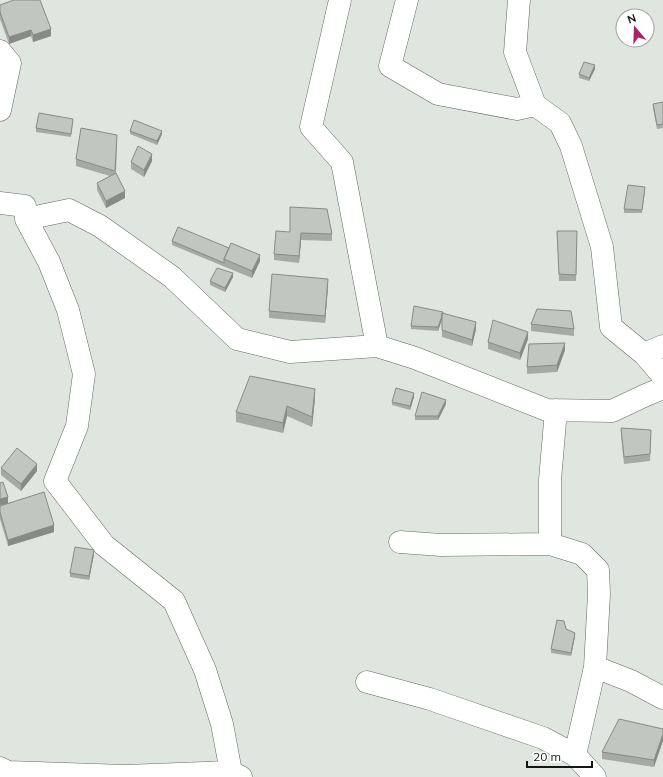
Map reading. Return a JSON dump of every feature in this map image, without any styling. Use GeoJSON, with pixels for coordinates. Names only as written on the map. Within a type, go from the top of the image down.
{"type":"FeatureCollection","features":[{"type":"Feature","properties":{"kind":"street"},"geometry":{"type":"LineString","coordinates":[[340,0],[312,127],[342,162],[377,346]]}},
{"type":"Feature","properties":{"kind":"street"},"geometry":{"type":"LineString","coordinates":[[407,0],[390,66],[438,94],[517,109],[535,105]]}},
{"type":"Feature","properties":{"kind":"street"},"geometry":{"type":"LineString","coordinates":[[520,0],[515,52],[535,105],[560,123],[571,146],[602,247],[611,327],[654,350],[663,376]]}},
{"type":"Feature","properties":{"kind":"street"},"geometry":{"type":"LineString","coordinates":[[0,51],[10,63],[0,110]]}},
{"type":"Feature","properties":{"kind":"street"},"geometry":{"type":"LineString","coordinates":[[0,203],[25,206],[26,219],[49,262],[68,310],[84,374],[76,426],[55,481],[104,545],[174,601],[205,670],[236,774],[125,776],[8,772],[0,768]]}},
{"type":"Feature","properties":{"kind":"street"},"geometry":{"type":"LineString","coordinates":[[26,219],[69,210],[100,226],[172,277],[237,339],[290,352],[377,346],[415,358],[547,410],[612,411],[646,394],[663,388]]}},
{"type":"Feature","properties":{"kind":"street"},"geometry":{"type":"LineString","coordinates":[[550,544],[550,480],[556,410]]}},
{"type":"Feature","properties":{"kind":"street"},"geometry":{"type":"LineString","coordinates":[[400,542],[441,545],[550,544],[582,554],[598,570],[599,594],[595,667],[574,755]]}},
{"type":"Feature","properties":{"kind":"street"},"geometry":{"type":"LineString","coordinates":[[595,667],[631,681],[663,698]]}},
{"type":"Feature","properties":{"kind":"street"},"geometry":{"type":"LineString","coordinates":[[367,682],[430,700],[542,738],[574,755],[594,777]]}},
{"type":"Feature","properties":{"kind":"building"},"geometry":{"type":"Polygon","coordinates":[[[14,0],[40,0],[51,29],[33,35],[31,30],[9,37],[0,12],[0,5],[14,0]]]}},
{"type":"Feature","properties":{"kind":"building"},"geometry":{"type":"Polygon","coordinates":[[[584,62],[595,65],[589,78],[579,74],[584,62]]]}},
{"type":"Feature","properties":{"kind":"building"},"geometry":{"type":"Polygon","coordinates":[[[663,102],[663,124],[657,125],[653,104],[663,102]]]}},
{"type":"Feature","properties":{"kind":"building"},"geometry":{"type":"Polygon","coordinates":[[[39,113],[73,119],[71,134],[36,128],[39,113]]]}},
{"type":"Feature","properties":{"kind":"building"},"geometry":{"type":"Polygon","coordinates":[[[134,120],[162,131],[157,141],[130,131],[134,120]]]}},
{"type":"Feature","properties":{"kind":"building"},"geometry":{"type":"Polygon","coordinates":[[[81,128],[117,135],[115,171],[76,159],[81,128]]]}},
{"type":"Feature","properties":{"kind":"building"},"geometry":{"type":"Polygon","coordinates":[[[138,146],[152,154],[144,170],[131,162],[138,146]]]}},
{"type":"Feature","properties":{"kind":"building"},"geometry":{"type":"Polygon","coordinates":[[[116,173],[125,191],[106,201],[97,183],[116,173]]]}},
{"type":"Feature","properties":{"kind":"building"},"geometry":{"type":"Polygon","coordinates":[[[628,185],[645,187],[642,210],[624,209],[628,185]]]}},
{"type":"Feature","properties":{"kind":"building"},"geometry":{"type":"Polygon","coordinates":[[[290,207],[327,209],[332,234],[301,233],[299,256],[274,254],[276,231],[290,232],[290,207]]]}},
{"type":"Feature","properties":{"kind":"building"},"geometry":{"type":"Polygon","coordinates":[[[178,227],[229,248],[224,259],[224,263],[172,241],[178,227]]]}},
{"type":"Feature","properties":{"kind":"building"},"geometry":{"type":"Polygon","coordinates":[[[557,231],[577,231],[576,275],[559,274],[557,231]]]}},
{"type":"Feature","properties":{"kind":"building"},"geometry":{"type":"Polygon","coordinates":[[[231,243],[260,255],[252,271],[224,259],[231,243]]]}},
{"type":"Feature","properties":{"kind":"building"},"geometry":{"type":"Polygon","coordinates":[[[217,268],[233,273],[225,288],[210,281],[217,268]]]}},
{"type":"Feature","properties":{"kind":"building"},"geometry":{"type":"Polygon","coordinates":[[[272,274],[328,279],[325,316],[269,311],[272,274]]]}},
{"type":"Feature","properties":{"kind":"building"},"geometry":{"type":"Polygon","coordinates":[[[414,306],[443,312],[438,327],[411,326],[414,306]]]}},
{"type":"Feature","properties":{"kind":"building"},"geometry":{"type":"Polygon","coordinates":[[[537,309],[571,311],[574,329],[531,324],[537,309]]]}},
{"type":"Feature","properties":{"kind":"building"},"geometry":{"type":"Polygon","coordinates":[[[442,313],[476,322],[472,340],[442,330],[442,313]]]}},
{"type":"Feature","properties":{"kind":"building"},"geometry":{"type":"Polygon","coordinates":[[[493,320],[528,332],[520,353],[488,342],[493,320]]]}},
{"type":"Feature","properties":{"kind":"building"},"geometry":{"type":"Polygon","coordinates":[[[565,343],[557,365],[527,367],[529,344],[565,343]]]}},
{"type":"Feature","properties":{"kind":"building"},"geometry":{"type":"Polygon","coordinates":[[[250,376],[315,389],[312,417],[287,406],[283,423],[236,412],[250,376]]]}},
{"type":"Feature","properties":{"kind":"building"},"geometry":{"type":"Polygon","coordinates":[[[396,388],[414,393],[410,406],[392,402],[396,388]]]}},
{"type":"Feature","properties":{"kind":"building"},"geometry":{"type":"Polygon","coordinates":[[[422,392],[446,400],[438,416],[415,416],[422,392]]]}},
{"type":"Feature","properties":{"kind":"building"},"geometry":{"type":"Polygon","coordinates":[[[621,428],[651,430],[650,454],[624,457],[621,428]]]}},
{"type":"Feature","properties":{"kind":"building"},"geometry":{"type":"Polygon","coordinates":[[[17,448],[37,464],[21,484],[1,468],[17,448]]]}},
{"type":"Feature","properties":{"kind":"building"},"geometry":{"type":"Polygon","coordinates":[[[3,482],[8,497],[0,499],[0,483],[3,482]]]}},
{"type":"Feature","properties":{"kind":"building"},"geometry":{"type":"Polygon","coordinates":[[[44,492],[54,525],[8,540],[0,512],[0,506],[44,492]]]}},
{"type":"Feature","properties":{"kind":"building"},"geometry":{"type":"Polygon","coordinates":[[[75,547],[94,550],[89,576],[70,573],[75,547]]]}},
{"type":"Feature","properties":{"kind":"building"},"geometry":{"type":"Polygon","coordinates":[[[557,620],[564,621],[566,629],[575,633],[571,653],[551,649],[557,620]]]}},
{"type":"Feature","properties":{"kind":"building"},"geometry":{"type":"Polygon","coordinates":[[[619,719],[663,729],[663,734],[654,760],[602,752],[619,719]]]}}]}
